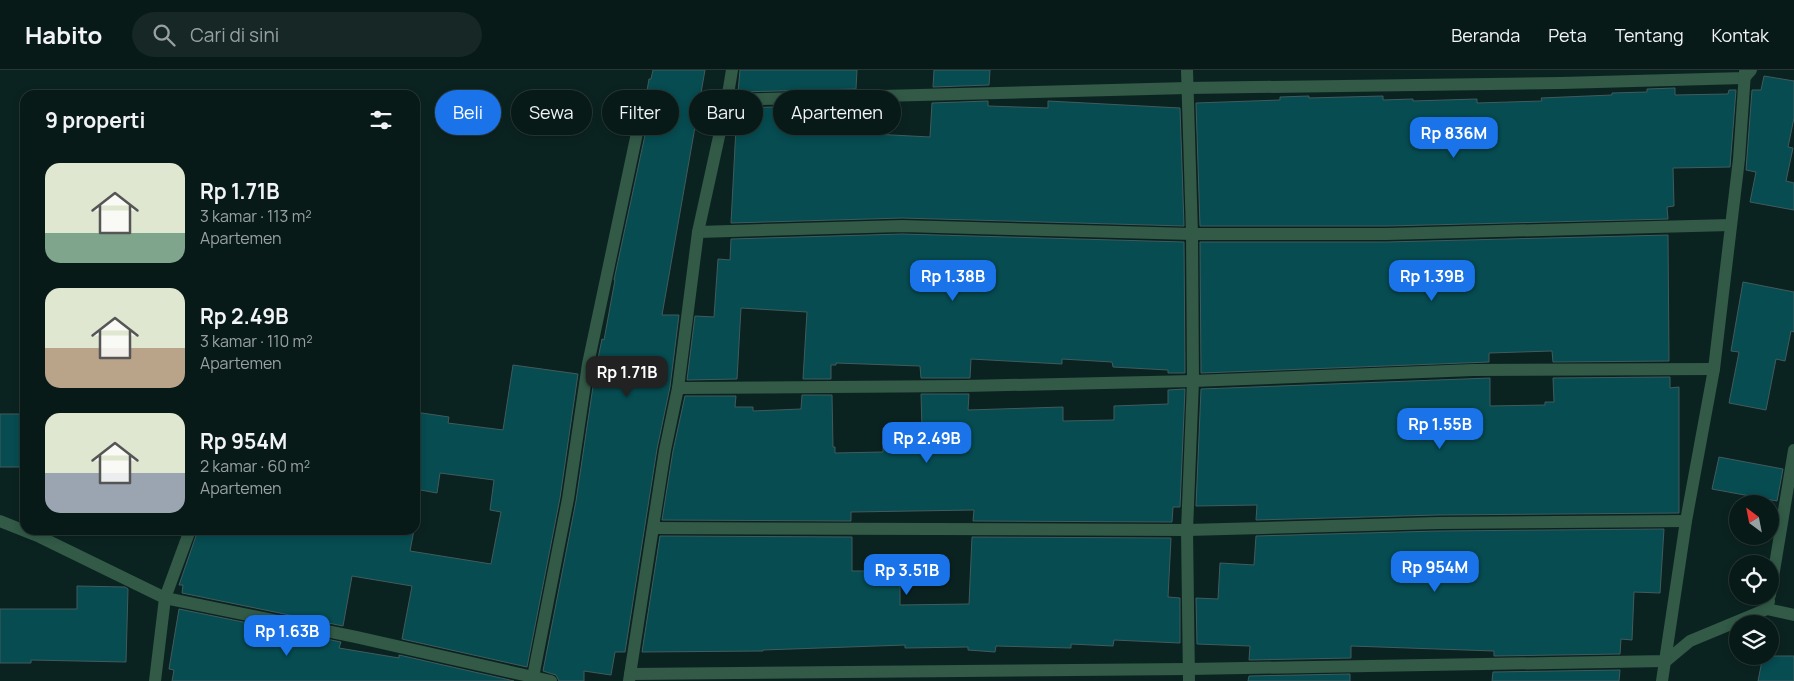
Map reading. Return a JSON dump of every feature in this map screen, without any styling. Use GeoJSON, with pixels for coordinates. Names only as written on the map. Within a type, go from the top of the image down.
{"type":"FeatureCollection","features":[{"type":"Feature","properties":{"kind":"street"},"geometry":{"type":"LineString","coordinates":[[729,90],[732,70]]}},
{"type":"Feature","properties":{"kind":"street"},"geometry":{"type":"LineString","coordinates":[[1187,70],[1192,234],[1193,381],[1186,530],[1188,675]]}},
{"type":"Feature","properties":{"kind":"street"},"geometry":{"type":"LineString","coordinates":[[763,99],[1188,88],[1551,84],[1747,73],[1739,159],[1714,369],[1686,521],[1662,681]]}},
{"type":"Feature","properties":{"kind":"street"},"geometry":{"type":"LineString","coordinates":[[533,677],[568,499],[588,364],[637,135]]}},
{"type":"Feature","properties":{"kind":"street"},"geometry":{"type":"LineString","coordinates":[[719,135],[698,232],[678,388],[664,450],[630,678],[1188,675],[1666,661],[1690,641],[1759,605]]}},
{"type":"Feature","properties":{"kind":"street"},"geometry":{"type":"LineString","coordinates":[[698,232],[902,226],[1192,234],[1387,234],[1730,225]]}},
{"type":"Feature","properties":{"kind":"street"},"geometry":{"type":"LineString","coordinates":[[678,388],[965,386],[1193,381],[1473,370],[1714,369]]}},
{"type":"Feature","properties":{"kind":"street"},"geometry":{"type":"LineString","coordinates":[[1776,555],[1794,450]]}},
{"type":"Feature","properties":{"kind":"street"},"geometry":{"type":"LineString","coordinates":[[0,521],[20,528]]}},
{"type":"Feature","properties":{"kind":"street"},"geometry":{"type":"LineString","coordinates":[[653,528],[1186,530],[1438,523],[1686,521]]}},
{"type":"Feature","properties":{"kind":"street"},"geometry":{"type":"LineString","coordinates":[[37,535],[165,598],[551,681]]}},
{"type":"Feature","properties":{"kind":"street"},"geometry":{"type":"LineString","coordinates":[[155,681],[165,598],[188,535]]}},
{"type":"Feature","properties":{"kind":"street"},"geometry":{"type":"LineString","coordinates":[[1777,605],[1794,615]]}},
{"type":"Feature","properties":{"kind":"building"},"geometry":{"type":"Polygon","coordinates":[[[653,70],[705,70],[701,90],[689,90],[689,135],[694,135],[662,315],[679,315],[670,387],[657,449],[625,652],[615,652],[611,675],[584,671],[584,681],[559,681],[556,675],[543,671],[576,501],[595,373],[602,339],[604,340],[614,280],[645,135],[679,135],[679,90],[647,90],[649,79],[651,79],[653,70]]]}},
{"type":"Feature","properties":{"kind":"building"},"geometry":{"type":"Polygon","coordinates":[[[740,70],[857,70],[856,89],[763,91],[738,90],[740,70]]]}},
{"type":"Feature","properties":{"kind":"building"},"geometry":{"type":"Polygon","coordinates":[[[934,70],[990,70],[989,85],[933,87],[934,70]]]}},
{"type":"Feature","properties":{"kind":"building"},"geometry":{"type":"Polygon","coordinates":[[[1764,76],[1794,81],[1794,118],[1788,147],[1793,148],[1786,181],[1794,183],[1794,210],[1750,202],[1756,172],[1746,170],[1752,90],[1761,90],[1764,76]]]}},
{"type":"Feature","properties":{"kind":"building"},"geometry":{"type":"Polygon","coordinates":[[[1675,88],[1675,95],[1728,94],[1729,90],[1736,90],[1730,167],[1673,168],[1674,206],[1667,207],[1668,219],[1387,226],[1200,226],[1196,103],[1280,100],[1280,97],[1309,96],[1309,98],[1383,96],[1383,100],[1413,99],[1413,101],[1477,99],[1477,103],[1542,101],[1541,98],[1612,95],[1612,93],[1647,92],[1647,89],[1675,88]]]}},
{"type":"Feature","properties":{"kind":"building"},"geometry":{"type":"Polygon","coordinates":[[[988,101],[988,106],[1048,108],[1048,101],[1180,108],[1184,226],[902,218],[731,223],[736,135],[763,135],[763,107],[773,107],[773,135],[892,135],[930,137],[932,103],[988,101]]]}},
{"type":"Feature","properties":{"kind":"building"},"geometry":{"type":"Polygon","coordinates":[[[902,234],[1184,242],[1185,373],[1168,373],[1168,370],[1113,367],[1112,362],[1062,359],[1062,364],[971,359],[970,378],[921,378],[920,366],[836,363],[836,365],[831,365],[831,379],[803,379],[807,312],[741,308],[737,379],[687,380],[695,316],[714,317],[718,259],[730,260],[731,239],[902,234]]]}},
{"type":"Feature","properties":{"kind":"building"},"geometry":{"type":"Polygon","coordinates":[[[1668,235],[1669,361],[1553,362],[1552,351],[1489,353],[1489,362],[1201,373],[1200,242],[1387,242],[1668,235]]]}},
{"type":"Feature","properties":{"kind":"building"},"geometry":{"type":"Polygon","coordinates":[[[1743,282],[1794,292],[1794,332],[1791,331],[1785,361],[1776,359],[1766,410],[1729,403],[1739,352],[1731,351],[1743,282]]]}},
{"type":"Feature","properties":{"kind":"building"},"geometry":{"type":"Polygon","coordinates":[[[513,365],[578,374],[560,498],[527,667],[402,639],[412,586],[352,576],[343,626],[182,593],[183,585],[179,585],[196,535],[413,535],[410,551],[491,564],[501,512],[490,510],[494,480],[440,473],[437,493],[420,490],[420,413],[449,417],[448,423],[503,430],[513,365]]]}},
{"type":"Feature","properties":{"kind":"building"},"geometry":{"type":"Polygon","coordinates":[[[1670,377],[1670,388],[1679,387],[1679,513],[1438,515],[1256,520],[1257,505],[1196,506],[1201,389],[1490,378],[1490,406],[1545,405],[1545,402],[1554,402],[1553,378],[1670,377]]]}},
{"type":"Feature","properties":{"kind":"building"},"geometry":{"type":"Polygon","coordinates":[[[1185,389],[1180,507],[1173,507],[1172,522],[973,521],[974,510],[851,512],[851,521],[662,520],[673,451],[685,396],[736,396],[735,407],[753,407],[753,411],[801,409],[802,395],[832,395],[833,447],[835,447],[835,453],[883,452],[883,428],[922,428],[921,394],[969,394],[968,410],[1063,407],[1063,421],[1114,420],[1114,406],[1168,404],[1168,390],[1185,389]]]}},
{"type":"Feature","properties":{"kind":"building"},"geometry":{"type":"Polygon","coordinates":[[[0,414],[20,414],[20,467],[0,467],[0,414]]]}},
{"type":"Feature","properties":{"kind":"building"},"geometry":{"type":"Polygon","coordinates":[[[1719,457],[1783,469],[1778,495],[1744,495],[1712,489],[1719,457]]]}},
{"type":"Feature","properties":{"kind":"building"},"geometry":{"type":"Polygon","coordinates":[[[1664,529],[1660,593],[1634,592],[1632,640],[1621,639],[1620,654],[1494,656],[1494,651],[1351,646],[1351,658],[1249,660],[1250,646],[1197,644],[1196,598],[1218,599],[1220,563],[1254,565],[1256,536],[1438,531],[1664,529]]]}},
{"type":"Feature","properties":{"kind":"building"},"geometry":{"type":"Polygon","coordinates":[[[660,536],[852,537],[852,571],[900,571],[900,605],[969,604],[972,537],[1171,538],[1168,597],[1180,598],[1180,643],[1114,640],[1113,646],[1071,644],[1071,648],[996,646],[995,652],[968,650],[968,647],[905,648],[905,645],[763,651],[642,652],[660,536]]]}},
{"type":"Feature","properties":{"kind":"building"},"geometry":{"type":"Polygon","coordinates":[[[77,586],[125,587],[128,589],[126,662],[31,660],[31,663],[0,663],[0,609],[77,609],[77,586]]]}},
{"type":"Feature","properties":{"kind":"building"},"geometry":{"type":"Polygon","coordinates":[[[179,609],[341,642],[339,648],[399,658],[399,655],[514,681],[172,681],[174,670],[169,669],[179,609]]]}},
{"type":"Feature","properties":{"kind":"building"},"geometry":{"type":"Polygon","coordinates":[[[1779,656],[1794,656],[1794,681],[1758,681],[1761,665],[1779,665],[1779,656]]]}},
{"type":"Feature","properties":{"kind":"building"},"geometry":{"type":"Polygon","coordinates":[[[1620,670],[1619,681],[1492,681],[1493,672],[1620,670]]]}},
{"type":"Feature","properties":{"kind":"building"},"geometry":{"type":"Polygon","coordinates":[[[1350,674],[1350,681],[1248,681],[1249,676],[1350,674]]]}}]}
